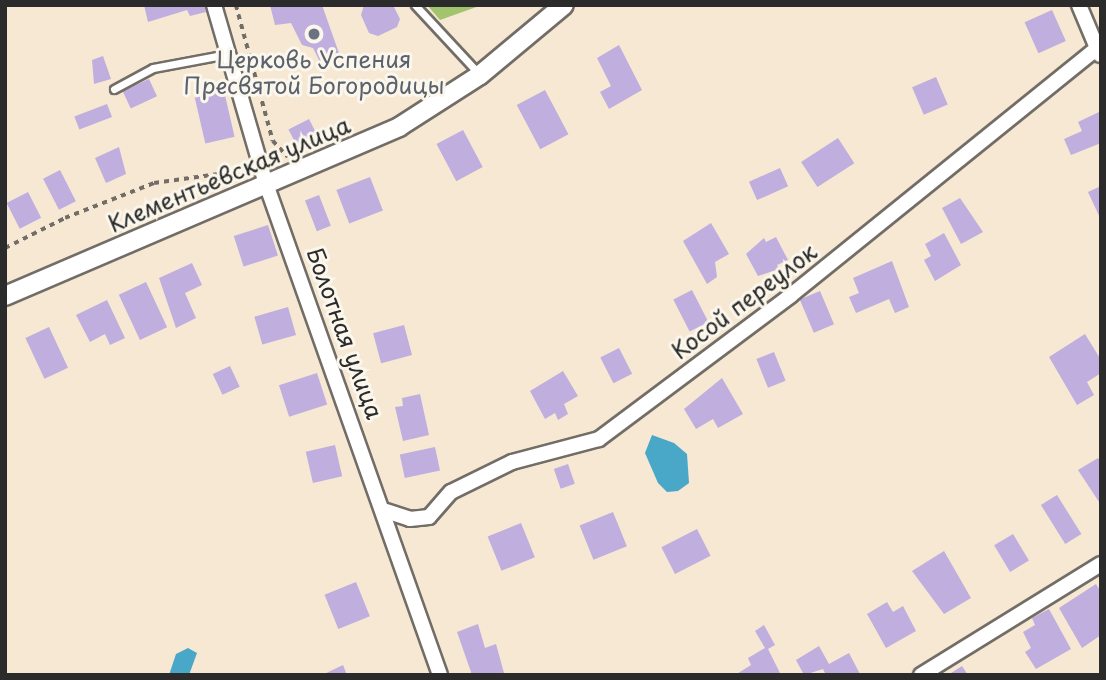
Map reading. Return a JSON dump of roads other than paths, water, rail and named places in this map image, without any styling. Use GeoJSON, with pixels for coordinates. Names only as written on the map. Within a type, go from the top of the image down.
{"type":"FeatureCollection","features":[{"type":"Feature","properties":{"kind":"street","name":"Болотная улица"},"geometry":{"type":"LineString","coordinates":[[214,5],[265,181],[386,511],[440,675]]}},
{"type":"Feature","properties":{"kind":"street","name":"Клементьевская улица"},"geometry":{"type":"LineString","coordinates":[[5,296],[265,181],[399,127],[480,75],[564,5]]}},
{"type":"Feature","properties":{"kind":"street"},"geometry":{"type":"LineString","coordinates":[[1079,5],[1099,52]]}},
{"type":"Feature","properties":{"kind":"street","name":"Косой переулок"},"geometry":{"type":"LineString","coordinates":[[386,511],[410,519],[429,517],[450,492],[512,462],[599,439],[790,296],[1099,52]]}},
{"type":"Feature","properties":{"kind":"street"},"geometry":{"type":"LineString","coordinates":[[921,675],[1101,564]]}},
{"type":"Feature","properties":{"kind":"lane"},"geometry":{"type":"LineString","coordinates":[[415,5],[480,75]]}},
{"type":"Feature","properties":{"kind":"lane"},"geometry":{"type":"LineString","coordinates":[[114,89],[153,68],[228,54]]}},
{"type":"Feature","properties":{"kind":"water"},"geometry":{"type":"Polygon","coordinates":[[[652,435],[674,443],[687,454],[689,483],[678,491],[667,492],[658,483],[645,453],[652,435]]]}},
{"type":"Feature","properties":{"kind":"water"},"geometry":{"type":"Polygon","coordinates":[[[188,648],[197,653],[189,675],[169,675],[176,654],[188,648]]]}},
{"type":"Feature","properties":{"kind":"place","name":"Церковь Успения Пресвятой Богородицы"},"geometry":{"type":"Point","coordinates":[314,34]}}]}
